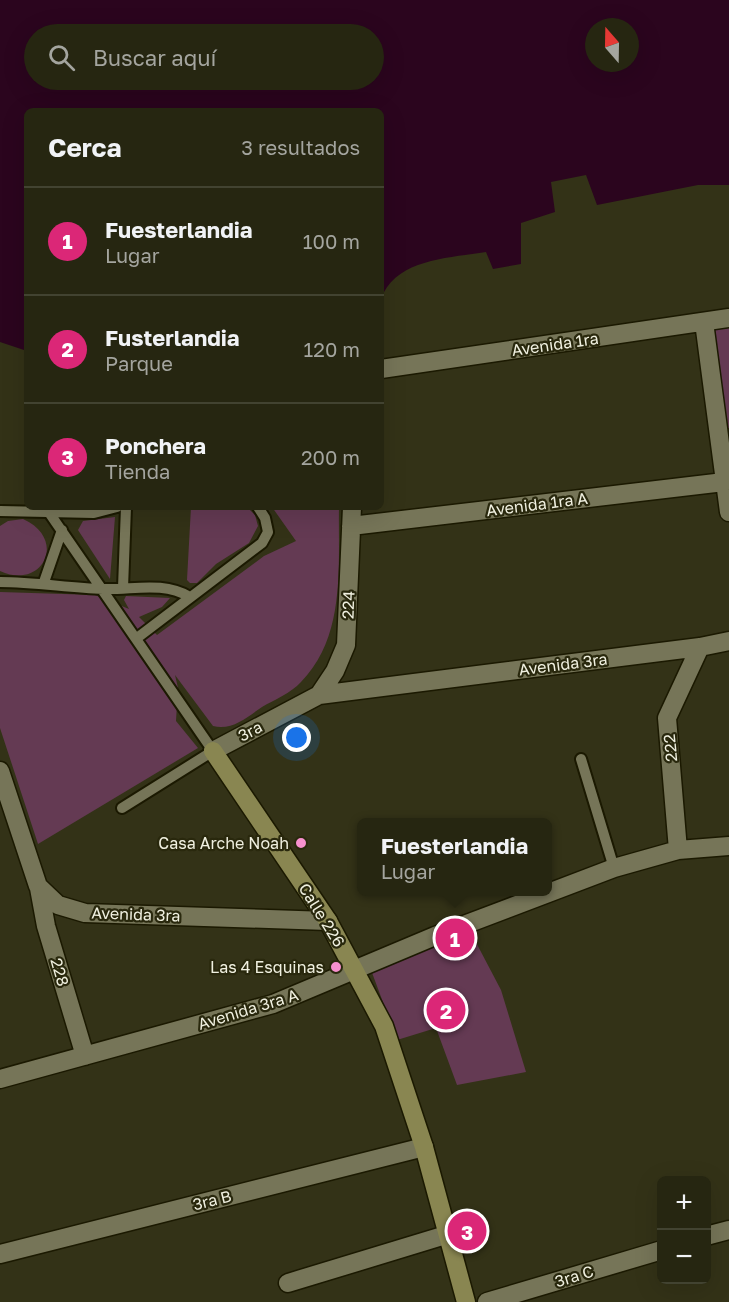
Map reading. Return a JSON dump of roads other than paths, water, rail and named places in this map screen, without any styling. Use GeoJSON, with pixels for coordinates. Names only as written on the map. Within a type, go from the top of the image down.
{"type":"FeatureCollection","features":[{"type":"Feature","properties":{"kind":"street","name":"Avenida 1ra"},"geometry":{"type":"LineString","coordinates":[[384,369],[729,318]]}},
{"type":"Feature","properties":{"kind":"street"},"geometry":{"type":"LineString","coordinates":[[704,322],[729,512]]}},
{"type":"Feature","properties":{"kind":"street","name":"Avenida 1ra A"},"geometry":{"type":"LineString","coordinates":[[351,526],[724,482]]}},
{"type":"Feature","properties":{"kind":"street","name":"224"},"geometry":{"type":"LineString","coordinates":[[319,695],[346,645],[352,510]]}},
{"type":"Feature","properties":{"kind":"street"},"geometry":{"type":"LineString","coordinates":[[700,647],[729,641]]}},
{"type":"Feature","properties":{"kind":"street","name":"Avenida 3ra"},"geometry":{"type":"LineString","coordinates":[[319,695],[700,647]]}},
{"type":"Feature","properties":{"kind":"street","name":"222"},"geometry":{"type":"LineString","coordinates":[[678,850],[667,717],[700,647]]}},
{"type":"Feature","properties":{"kind":"street","name":"3ra"},"geometry":{"type":"LineString","coordinates":[[213,751],[319,695]]}},
{"type":"Feature","properties":{"kind":"street","name":"Calle 226"},"geometry":{"type":"LineString","coordinates":[[213,751],[328,921],[384,1026],[424,1147],[466,1302]]}},
{"type":"Feature","properties":{"kind":"street"},"geometry":{"type":"LineString","coordinates":[[0,771],[38,886]]}},
{"type":"Feature","properties":{"kind":"street","name":"Avenida 3ra A"},"geometry":{"type":"LineString","coordinates":[[552,892],[614,868],[678,850],[729,847]]}},
{"type":"Feature","properties":{"kind":"street","name":"Avenida 3ra"},"geometry":{"type":"LineString","coordinates":[[38,886],[58,905],[85,913],[328,921]]}},
{"type":"Feature","properties":{"kind":"street","name":"228"},"geometry":{"type":"LineString","coordinates":[[38,886],[46,926],[85,1056]]}},
{"type":"Feature","properties":{"kind":"street","name":"Avenida 3ra A"},"geometry":{"type":"LineString","coordinates":[[0,1079],[273,1004],[435,936],[540,896]]}},
{"type":"Feature","properties":{"kind":"street","name":"3ra B"},"geometry":{"type":"LineString","coordinates":[[0,1254],[424,1147]]}},
{"type":"Feature","properties":{"kind":"street"},"geometry":{"type":"LineString","coordinates":[[711,1235],[729,1230]]}},
{"type":"Feature","properties":{"kind":"street"},"geometry":{"type":"LineString","coordinates":[[288,1283],[449,1234]]}},
{"type":"Feature","properties":{"kind":"street","name":"3ra C"},"geometry":{"type":"LineString","coordinates":[[487,1302],[657,1251]]}},
{"type":"Feature","properties":{"kind":"lane"},"geometry":{"type":"LineString","coordinates":[[0,511],[94,513],[106,510]]}},
{"type":"Feature","properties":{"kind":"lane"},"geometry":{"type":"LineString","coordinates":[[123,588],[126,510]]}},
{"type":"Feature","properties":{"kind":"lane"},"geometry":{"type":"LineString","coordinates":[[137,638],[262,543],[268,532],[260,510]]}},
{"type":"Feature","properties":{"kind":"lane","name":"Calle 226"},"geometry":{"type":"LineString","coordinates":[[48,511],[111,599],[213,751]]}},
{"type":"Feature","properties":{"kind":"lane"},"geometry":{"type":"LineString","coordinates":[[44,582],[62,530]]}},
{"type":"Feature","properties":{"kind":"lane"},"geometry":{"type":"LineString","coordinates":[[0,582],[44,582],[104,589],[165,586],[190,597]]}},
{"type":"Feature","properties":{"kind":"lane"},"geometry":{"type":"LineString","coordinates":[[122,808],[213,751]]}},
{"type":"Feature","properties":{"kind":"lane"},"geometry":{"type":"LineString","coordinates":[[581,759],[614,868]]}},
{"type":"Feature","properties":{"kind":"place","name":"Casa Arche Noah"},"geometry":{"type":"Point","coordinates":[301,843]}},
{"type":"Feature","properties":{"kind":"place","name":"Fuesterlandia"},"geometry":{"type":"Point","coordinates":[455,938]}},
{"type":"Feature","properties":{"kind":"place","name":"Las 4 Esquinas"},"geometry":{"type":"Point","coordinates":[336,967]}},
{"type":"Feature","properties":{"kind":"place","name":"Fusterlandia"},"geometry":{"type":"Point","coordinates":[446,1010]}},
{"type":"Feature","properties":{"kind":"place","name":"Ponchera"},"geometry":{"type":"Point","coordinates":[467,1231]}}]}
